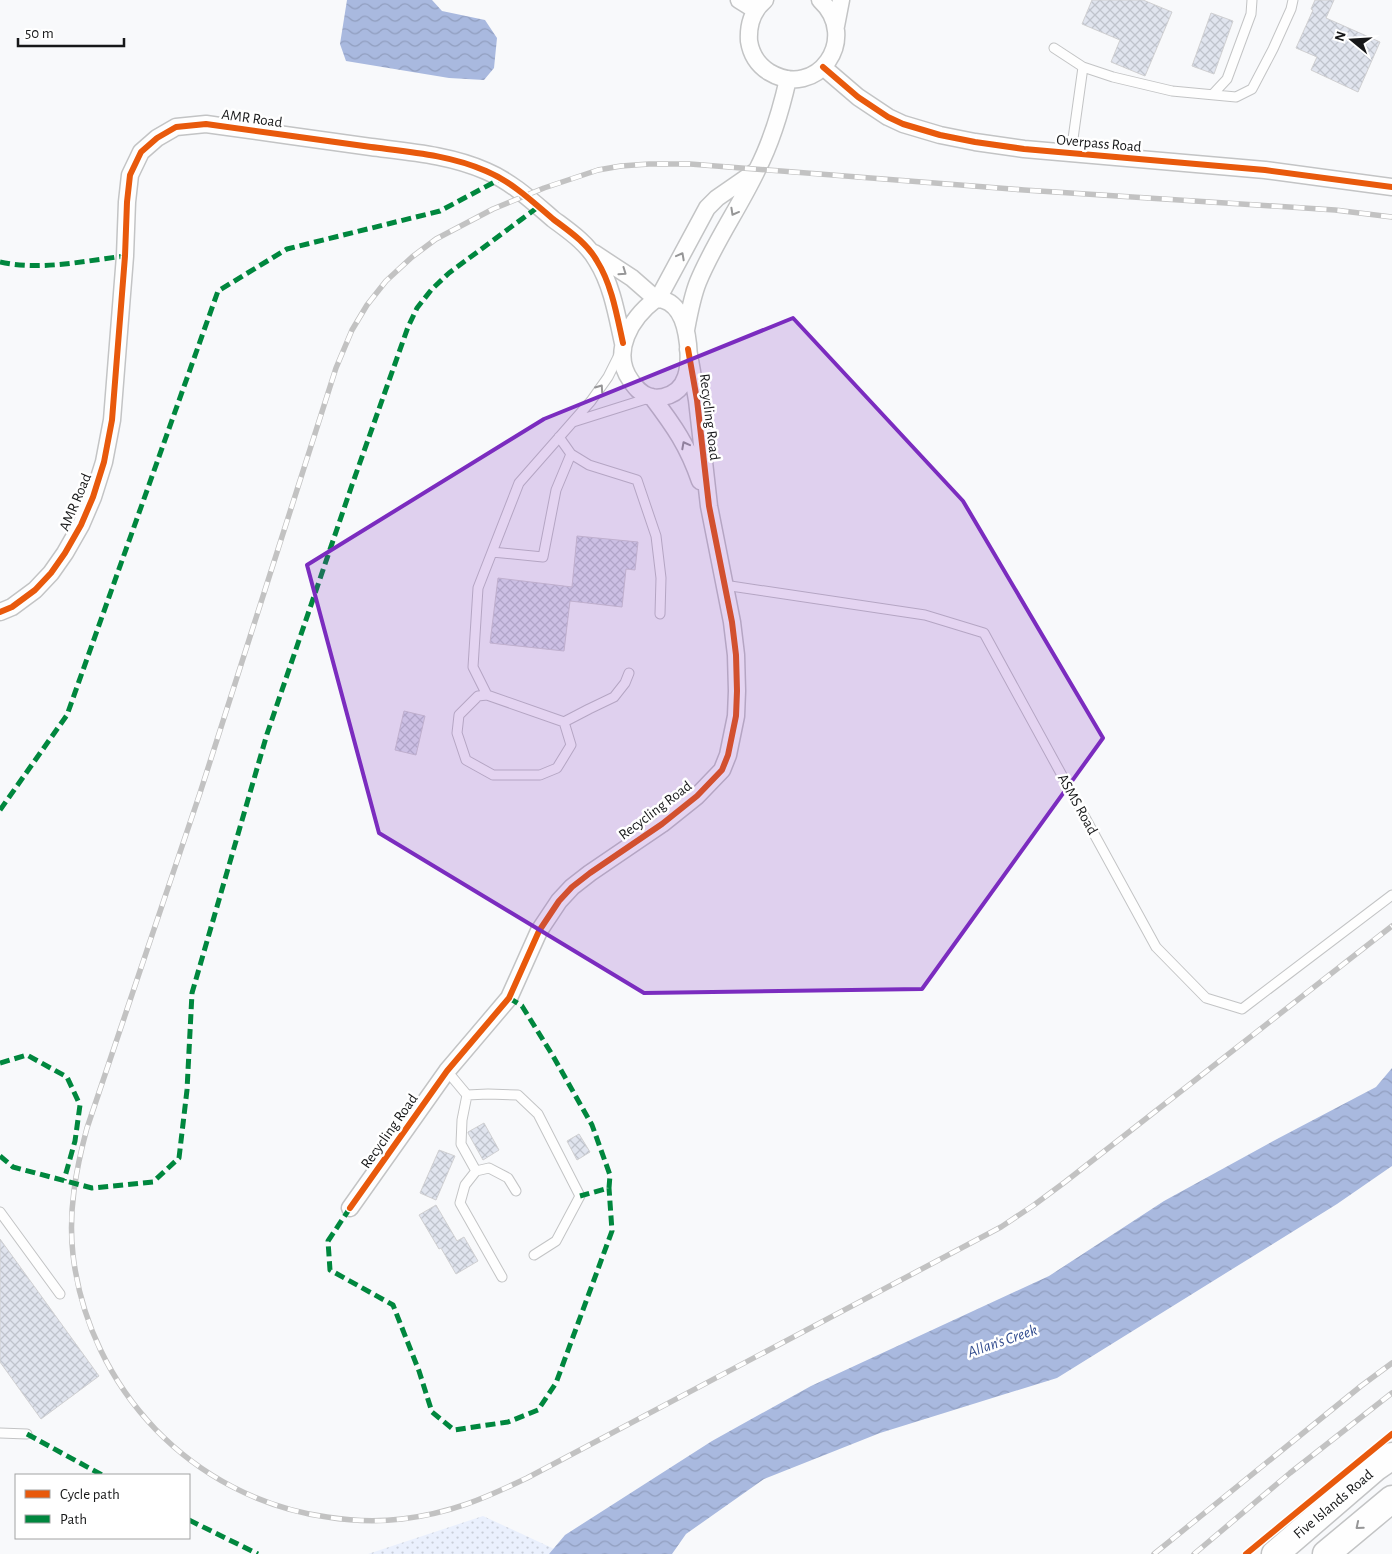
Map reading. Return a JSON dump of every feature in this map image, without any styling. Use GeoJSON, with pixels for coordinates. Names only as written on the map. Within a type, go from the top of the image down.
{"type":"FeatureCollection","features":[{"type":"Feature","properties":{"kind":"main road","name":"Five Islands Road"},"geometry":{"type":"LineString","coordinates":[[1275,1554],[1375,1468],[1392,1456]]}},
{"type":"Feature","properties":{"kind":"main road"},"geometry":{"type":"LineString","coordinates":[[1326,1554],[1392,1499]]}},
{"type":"Feature","properties":{"kind":"street"},"geometry":{"type":"LineString","coordinates":[[739,0],[760,5],[751,20],[748,33],[755,59],[764,69],[775,76],[788,79],[807,77],[823,67],[835,48],[837,37],[833,16],[827,6],[820,0]]}},
{"type":"Feature","properties":{"kind":"street"},"geometry":{"type":"LineString","coordinates":[[836,26],[841,0]]}},
{"type":"Feature","properties":{"kind":"street","name":"Overpass Road"},"geometry":{"type":"LineString","coordinates":[[823,67],[872,108],[903,124],[975,142],[1024,149],[1265,170],[1392,187]]}},
{"type":"Feature","properties":{"kind":"street"},"geometry":{"type":"LineString","coordinates":[[686,330],[694,296],[704,268],[758,169],[775,128],[788,79]]}},
{"type":"Feature","properties":{"kind":"street","name":"AMR Road"},"geometry":{"type":"LineString","coordinates":[[0,612],[12,607],[34,590],[50,573],[81,525],[93,497],[104,462],[112,420],[130,176],[141,152],[157,138],[176,128],[206,124],[430,155],[485,170],[502,178],[523,193],[588,249],[632,278],[657,299]]}},
{"type":"Feature","properties":{"kind":"street"},"geometry":{"type":"LineString","coordinates":[[709,506],[694,464],[674,425],[651,397],[637,389],[627,375],[623,364],[623,347],[637,319],[657,299],[708,208],[717,198],[758,169]]}},
{"type":"Feature","properties":{"kind":"street","name":"AMR Road"},"geometry":{"type":"LineString","coordinates":[[588,249],[598,263],[607,283],[617,313],[623,347]]}},
{"type":"Feature","properties":{"kind":"street"},"geometry":{"type":"LineString","coordinates":[[651,397],[668,396],[682,385],[689,368],[686,330],[682,318],[673,306],[664,300],[657,299]]}},
{"type":"Feature","properties":{"kind":"street","name":"Recycling Road"},"geometry":{"type":"LineString","coordinates":[[350,1208],[447,1071],[509,998],[539,931],[559,901],[590,872],[662,824],[697,796],[722,770],[728,756],[736,716],[736,655],[732,622],[709,506],[697,400],[688,349]]}},
{"type":"Feature","properties":{"kind":"lane"},"geometry":{"type":"LineString","coordinates":[[836,26],[848,0]]}},
{"type":"Feature","properties":{"kind":"lane"},"geometry":{"type":"LineString","coordinates":[[1213,94],[1227,79],[1251,14],[1252,0]]}},
{"type":"Feature","properties":{"kind":"lane"},"geometry":{"type":"LineString","coordinates":[[1054,48],[1082,67],[1113,77],[1172,91],[1236,97],[1252,89],[1273,49],[1291,9],[1293,0]]}},
{"type":"Feature","properties":{"kind":"lane"},"geometry":{"type":"LineString","coordinates":[[1071,153],[1082,67]]}},
{"type":"Feature","properties":{"kind":"lane"},"geometry":{"type":"LineString","coordinates":[[487,695],[473,667],[478,588],[519,482],[599,390],[608,377],[623,347]]}},
{"type":"Feature","properties":{"kind":"lane"},"geometry":{"type":"LineString","coordinates":[[572,422],[651,397]]}},
{"type":"Feature","properties":{"kind":"lane"},"geometry":{"type":"LineString","coordinates":[[560,437],[571,454],[589,465],[637,480],[656,536],[661,578],[660,614]]}},
{"type":"Feature","properties":{"kind":"lane"},"geometry":{"type":"LineString","coordinates":[[492,552],[543,557],[556,490],[571,454]]}},
{"type":"Feature","properties":{"kind":"lane","name":"ASMS Road"},"geometry":{"type":"LineString","coordinates":[[724,585],[925,615],[984,633],[1156,946],[1206,998],[1242,1009],[1392,895]]}},
{"type":"Feature","properties":{"kind":"lane"},"geometry":{"type":"LineString","coordinates":[[564,722],[571,745],[557,768],[540,775],[493,775],[466,760],[457,733],[460,715],[478,696],[487,695],[564,722],[614,697],[625,683],[629,673]]}},
{"type":"Feature","properties":{"kind":"lane"},"geometry":{"type":"LineString","coordinates":[[447,1071],[467,1095]]}},
{"type":"Feature","properties":{"kind":"lane"},"geometry":{"type":"LineString","coordinates":[[467,1095],[462,1120],[461,1144],[476,1171]]}},
{"type":"Feature","properties":{"kind":"lane"},"geometry":{"type":"LineString","coordinates":[[467,1095],[518,1095],[538,1114],[580,1196],[556,1241],[534,1255]]}},
{"type":"Feature","properties":{"kind":"lane"},"geometry":{"type":"LineString","coordinates":[[502,1277],[460,1203],[465,1185],[476,1171],[489,1168],[508,1178],[516,1191]]}},
{"type":"Feature","properties":{"kind":"lane"},"geometry":{"type":"LineString","coordinates":[[0,1212],[60,1294]]}},
{"type":"Feature","properties":{"kind":"lane"},"geometry":{"type":"LineString","coordinates":[[0,1433],[27,1434]]}},
{"type":"Feature","properties":{"kind":"highlighted area"},"geometry":{"type":"Polygon","coordinates":[[[793,318],[963,501],[1103,738],[922,989],[644,993],[379,833],[307,565],[544,419],[793,318]]]}},
{"type":"Feature","properties":{"kind":"shaded area"},"geometry":{"type":"Polygon","coordinates":[[[483,1516],[565,1554],[368,1554],[483,1516]]]}},
{"type":"Feature","properties":{"kind":"water"},"geometry":{"type":"Polygon","coordinates":[[[347,0],[432,0],[442,11],[485,20],[497,38],[494,68],[484,80],[449,78],[346,61],[340,44],[347,0]]]}},
{"type":"Feature","properties":{"kind":"water","name":"Allan's Creek"},"geometry":{"type":"Polygon","coordinates":[[[1392,1068],[1392,1166],[1337,1204],[1057,1378],[880,1433],[764,1479],[686,1534],[672,1554],[549,1554],[565,1535],[712,1441],[811,1386],[1049,1276],[1164,1201],[1376,1087],[1392,1068]]]}},
{"type":"Feature","properties":{"kind":"building"},"geometry":{"type":"Polygon","coordinates":[[[1092,0],[1143,0],[1172,12],[1145,76],[1111,62],[1120,40],[1082,24],[1092,0]]]}},
{"type":"Feature","properties":{"kind":"building"},"geometry":{"type":"Polygon","coordinates":[[[1315,0],[1334,0],[1326,18],[1380,42],[1358,92],[1311,70],[1317,57],[1296,48],[1313,10],[1311,9],[1315,0]]]}},
{"type":"Feature","properties":{"kind":"building"},"geometry":{"type":"Polygon","coordinates":[[[1211,13],[1233,21],[1214,74],[1192,66],[1211,13]]]}},
{"type":"Feature","properties":{"kind":"building"},"geometry":{"type":"Polygon","coordinates":[[[577,536],[638,542],[635,570],[626,569],[622,607],[570,601],[564,651],[490,643],[498,578],[572,587],[577,536]]]}},
{"type":"Feature","properties":{"kind":"building"},"geometry":{"type":"Polygon","coordinates":[[[404,711],[425,716],[416,755],[395,750],[404,711]]]}},
{"type":"Feature","properties":{"kind":"building"},"geometry":{"type":"Polygon","coordinates":[[[484,1123],[499,1150],[483,1160],[468,1132],[484,1123]]]}},
{"type":"Feature","properties":{"kind":"building"},"geometry":{"type":"Polygon","coordinates":[[[579,1134],[590,1152],[577,1160],[567,1141],[579,1134]]]}},
{"type":"Feature","properties":{"kind":"building"},"geometry":{"type":"Polygon","coordinates":[[[439,1150],[455,1156],[436,1200],[420,1193],[439,1150]]]}},
{"type":"Feature","properties":{"kind":"building"},"geometry":{"type":"Polygon","coordinates":[[[436,1205],[457,1241],[464,1237],[478,1261],[456,1274],[419,1215],[436,1205]]]}},
{"type":"Feature","properties":{"kind":"building"},"geometry":{"type":"Polygon","coordinates":[[[0,1239],[99,1376],[41,1419],[0,1362],[0,1239]]]}},
{"type":"Feature","properties":{"kind":"railway"},"geometry":{"type":"LineString","coordinates":[[1392,217],[1335,210],[1024,190],[690,164],[649,164],[598,170],[544,188],[493,209],[436,239],[412,257],[386,281],[367,305],[352,330],[336,368],[200,793],[87,1128],[79,1159],[72,1206],[73,1255],[83,1304],[100,1350],[125,1392],[155,1429],[192,1461],[233,1487],[278,1506],[327,1517],[346,1519],[393,1520],[451,1509],[481,1499],[527,1478],[1001,1227],[1065,1182],[1392,926]]}},
{"type":"Feature","properties":{"kind":"railway"},"geometry":{"type":"LineString","coordinates":[[1154,1554],[1392,1363]]}},
{"type":"Feature","properties":{"kind":"railway"},"geometry":{"type":"LineString","coordinates":[[1194,1554],[1290,1473],[1392,1393]]}},
{"type":"Feature","properties":{"kind":"marked path"},"geometry":{"type":"LineString","coordinates":[[0,810],[67,715],[218,291],[287,249],[440,211],[502,178]]}},
{"type":"Feature","properties":{"kind":"marked path"},"geometry":{"type":"LineString","coordinates":[[0,1156],[13,1167],[92,1188],[153,1182],[179,1158],[187,1090],[192,993],[267,734],[408,327],[417,308],[432,289],[449,273],[538,207]]}},
{"type":"Feature","properties":{"kind":"marked path"},"geometry":{"type":"LineString","coordinates":[[0,262],[31,266],[125,256]]}},
{"type":"Feature","properties":{"kind":"marked path"},"geometry":{"type":"LineString","coordinates":[[509,998],[522,1006],[553,1056],[592,1125],[610,1175],[609,1188],[580,1196]]}},
{"type":"Feature","properties":{"kind":"marked path"},"geometry":{"type":"LineString","coordinates":[[0,1063],[27,1055],[67,1077],[80,1105],[75,1141],[64,1180]]}},
{"type":"Feature","properties":{"kind":"marked path"},"geometry":{"type":"LineString","coordinates":[[350,1208],[328,1241],[330,1270],[393,1305],[419,1371],[432,1412],[454,1430],[508,1422],[538,1410],[556,1383],[612,1231],[609,1188]]}},
{"type":"Feature","properties":{"kind":"marked path"},"geometry":{"type":"LineString","coordinates":[[27,1434],[100,1474]]}},
{"type":"Feature","properties":{"kind":"marked path"},"geometry":{"type":"LineString","coordinates":[[190,1520],[258,1554]]}},
{"type":"Feature","properties":{"kind":"cycle path"},"geometry":{"type":"LineString","coordinates":[[823,67],[858,97],[888,117],[903,124],[940,135],[1024,149],[1265,170],[1392,187]]}},
{"type":"Feature","properties":{"kind":"cycle path"},"geometry":{"type":"LineString","coordinates":[[0,612],[12,607],[35,590],[51,573],[81,525],[93,497],[104,462],[112,420],[130,175],[141,152],[157,138],[176,127],[206,124],[415,153],[458,161],[495,175],[513,186],[577,238],[593,255],[607,280],[623,343]]}},
{"type":"Feature","properties":{"kind":"cycle path"},"geometry":{"type":"LineString","coordinates":[[350,1208],[447,1071],[509,998],[539,931],[559,901],[572,887],[590,873],[662,824],[697,796],[722,770],[728,755],[736,716],[736,655],[732,622],[709,506],[697,400],[688,349]]}},
{"type":"Feature","properties":{"kind":"cycle path"},"geometry":{"type":"LineString","coordinates":[[1246,1554],[1392,1434]]}}]}
